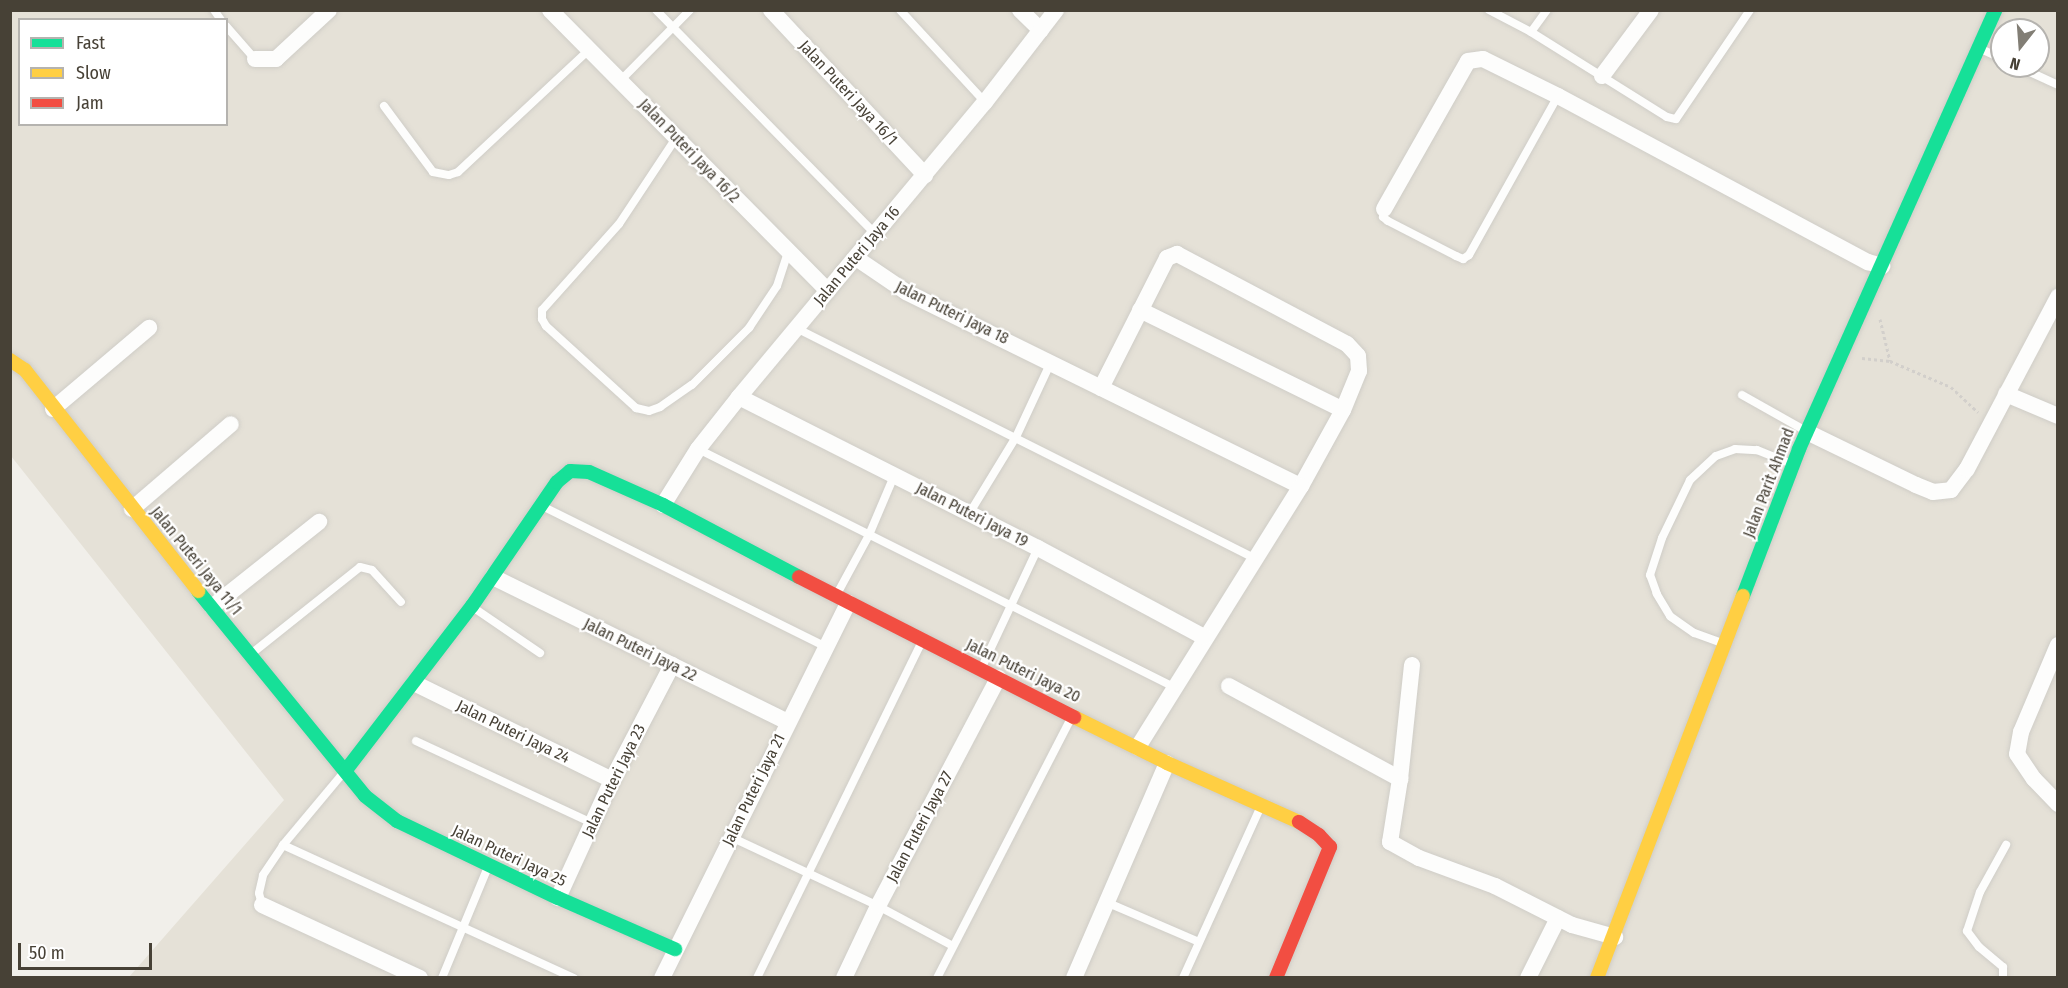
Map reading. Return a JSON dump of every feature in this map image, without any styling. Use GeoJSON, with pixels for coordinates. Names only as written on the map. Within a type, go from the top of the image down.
{"type":"FeatureCollection","features":[{"type":"Feature","properties":{"kind":"street"},"geometry":{"type":"LineString","coordinates":[[255,59],[276,59],[329,10]]}},
{"type":"Feature","properties":{"kind":"street","name":"Jalan Puteri Jaya 16/2"},"geometry":{"type":"LineString","coordinates":[[550,10],[828,291]]}},
{"type":"Feature","properties":{"kind":"street","name":"Jalan Puteri Jaya 16/1"},"geometry":{"type":"LineString","coordinates":[[771,10],[925,176]]}},
{"type":"Feature","properties":{"kind":"street"},"geometry":{"type":"LineString","coordinates":[[1020,10],[1041,30]]}},
{"type":"Feature","properties":{"kind":"street","name":"Jalan Puteri Jaya 16"},"geometry":{"type":"LineString","coordinates":[[663,505],[698,449],[739,397],[986,102],[1056,10]]}},
{"type":"Feature","properties":{"kind":"street"},"geometry":{"type":"LineString","coordinates":[[1602,76],[1651,10]]}},
{"type":"Feature","properties":{"kind":"street","name":"Jalan Parit Ahmad"},"geometry":{"type":"LineString","coordinates":[[1597,978],[1606,936],[1721,643],[1800,428],[1836,367],[1873,287],[1875,264],[1995,10]]}},
{"type":"Feature","properties":{"kind":"street"},"geometry":{"type":"LineString","coordinates":[[1384,209],[1468,62],[1483,59],[1558,96],[1875,264]]}},
{"type":"Feature","properties":{"kind":"street"},"geometry":{"type":"LineString","coordinates":[[1101,388],[1167,258],[1178,254],[1347,344],[1359,356],[1359,371],[1343,410],[1301,486],[1204,637],[1138,747]]}},
{"type":"Feature","properties":{"kind":"street","name":"Jalan Puteri Jaya 18"},"geometry":{"type":"LineString","coordinates":[[856,258],[906,292],[1301,486]]}},
{"type":"Feature","properties":{"kind":"street"},"geometry":{"type":"LineString","coordinates":[[1800,428],[1916,485],[1942,492],[1951,490],[1958,482],[1988,429],[2058,297]]}},
{"type":"Feature","properties":{"kind":"street"},"geometry":{"type":"LineString","coordinates":[[1140,310],[1343,410]]}},
{"type":"Feature","properties":{"kind":"street"},"geometry":{"type":"LineString","coordinates":[[53,409],[149,328]]}},
{"type":"Feature","properties":{"kind":"street","name":"Jalan Puteri Jaya 11/1"},"geometry":{"type":"LineString","coordinates":[[11,360],[25,370],[132,509],[346,770]]}},
{"type":"Feature","properties":{"kind":"street"},"geometry":{"type":"LineString","coordinates":[[2006,394],[2058,416]]}},
{"type":"Feature","properties":{"kind":"street","name":"Jalan Puteri Jaya 19"},"geometry":{"type":"LineString","coordinates":[[739,397],[1038,548],[1204,637]]}},
{"type":"Feature","properties":{"kind":"street"},"geometry":{"type":"LineString","coordinates":[[132,509],[231,424]]}},
{"type":"Feature","properties":{"kind":"street","name":"Jalan Puteri Jaya 20"},"geometry":{"type":"LineString","coordinates":[[541,506],[557,482],[570,471],[589,472],[663,505],[842,600],[1074,714],[1167,763],[1292,818],[1319,834],[1330,847],[1276,978]]}},
{"type":"Feature","properties":{"kind":"street"},"geometry":{"type":"LineString","coordinates":[[346,770],[472,606],[541,506]]}},
{"type":"Feature","properties":{"kind":"street"},"geometry":{"type":"LineString","coordinates":[[212,607],[319,522]]}},
{"type":"Feature","properties":{"kind":"street","name":"Jalan Puteri Jaya 22"},"geometry":{"type":"LineString","coordinates":[[493,577],[788,722]]}},
{"type":"Feature","properties":{"kind":"street","name":"Jalan Puteri Jaya 21"},"geometry":{"type":"LineString","coordinates":[[663,978],[675,949],[826,647],[842,600]]}},
{"type":"Feature","properties":{"kind":"street"},"geometry":{"type":"LineString","coordinates":[[2058,645],[2021,732],[2017,754],[2034,779],[2058,804]]}},
{"type":"Feature","properties":{"kind":"street","name":"Jalan Puteri Jaya 23"},"geometry":{"type":"LineString","coordinates":[[558,898],[612,780],[672,665]]}},
{"type":"Feature","properties":{"kind":"street"},"geometry":{"type":"LineString","coordinates":[[1412,665],[1400,779],[1390,842],[1419,858],[1495,886],[1565,922],[1606,936]]}},
{"type":"Feature","properties":{"kind":"street","name":"Jalan Puteri Jaya 27"},"geometry":{"type":"LineString","coordinates":[[844,978],[878,906],[998,678]]}},
{"type":"Feature","properties":{"kind":"street","name":"Jalan Puteri Jaya 24"},"geometry":{"type":"LineString","coordinates":[[414,683],[612,780]]}},
{"type":"Feature","properties":{"kind":"street"},"geometry":{"type":"LineString","coordinates":[[1229,686],[1400,779]]}},
{"type":"Feature","properties":{"kind":"street"},"geometry":{"type":"LineString","coordinates":[[1074,978],[1167,763]]}},
{"type":"Feature","properties":{"kind":"street","name":"Jalan Puteri Jaya 25"},"geometry":{"type":"LineString","coordinates":[[346,770],[365,796],[397,821],[558,898],[675,949]]}},
{"type":"Feature","properties":{"kind":"street"},"geometry":{"type":"LineString","coordinates":[[262,905],[420,978]]}},
{"type":"Feature","properties":{"kind":"street"},"geometry":{"type":"LineString","coordinates":[[1528,978],[1565,922]]}},
{"type":"Feature","properties":{"kind":"lane"},"geometry":{"type":"LineString","coordinates":[[656,10],[875,234]]}},
{"type":"Feature","properties":{"kind":"lane"},"geometry":{"type":"LineString","coordinates":[[620,81],[690,10]]}},
{"type":"Feature","properties":{"kind":"lane"},"geometry":{"type":"LineString","coordinates":[[900,10],[986,102]]}},
{"type":"Feature","properties":{"kind":"lane"},"geometry":{"type":"LineString","coordinates":[[1489,10],[1531,32],[1667,117],[1676,119],[1683,113],[1750,10]]}},
{"type":"Feature","properties":{"kind":"lane"},"geometry":{"type":"LineString","coordinates":[[1531,32],[1547,10]]}},
{"type":"Feature","properties":{"kind":"lane"},"geometry":{"type":"LineString","coordinates":[[228,28],[255,59]]}},
{"type":"Feature","properties":{"kind":"lane"},"geometry":{"type":"LineString","coordinates":[[1978,48],[1990,54]]}},
{"type":"Feature","properties":{"kind":"lane"},"geometry":{"type":"LineString","coordinates":[[384,106],[433,172],[449,175],[458,172],[589,50]]}},
{"type":"Feature","properties":{"kind":"lane"},"geometry":{"type":"LineString","coordinates":[[2041,78],[2058,86]]}},
{"type":"Feature","properties":{"kind":"lane"},"geometry":{"type":"LineString","coordinates":[[1384,209],[1383,217],[1388,221],[1463,259],[1469,255],[1558,96]]}},
{"type":"Feature","properties":{"kind":"lane"},"geometry":{"type":"LineString","coordinates":[[676,138],[619,224],[542,310],[542,319],[546,326],[636,408],[649,411],[660,407],[692,385],[749,328],[777,285],[788,253]]}},
{"type":"Feature","properties":{"kind":"lane"},"geometry":{"type":"LineString","coordinates":[[796,328],[1256,559]]}},
{"type":"Feature","properties":{"kind":"lane"},"geometry":{"type":"LineString","coordinates":[[969,514],[1016,437],[1051,362]]}},
{"type":"Feature","properties":{"kind":"lane"},"geometry":{"type":"LineString","coordinates":[[1742,395],[1800,428]]}},
{"type":"Feature","properties":{"kind":"lane"},"geometry":{"type":"LineString","coordinates":[[698,449],[1174,687]]}},
{"type":"Feature","properties":{"kind":"lane"},"geometry":{"type":"LineString","coordinates":[[1721,643],[1694,633],[1670,616],[1657,594],[1650,575],[1662,538],[1690,480],[1716,456],[1735,449],[1757,450],[1787,462]]}},
{"type":"Feature","properties":{"kind":"lane"},"geometry":{"type":"LineString","coordinates":[[842,600],[894,476]]}},
{"type":"Feature","properties":{"kind":"lane"},"geometry":{"type":"LineString","coordinates":[[541,506],[826,647]]}},
{"type":"Feature","properties":{"kind":"lane"},"geometry":{"type":"LineString","coordinates":[[981,669],[1013,606],[1038,548]]}},
{"type":"Feature","properties":{"kind":"lane"},"geometry":{"type":"LineString","coordinates":[[250,654],[360,567],[372,570],[401,602]]}},
{"type":"Feature","properties":{"kind":"lane"},"geometry":{"type":"LineString","coordinates":[[472,606],[540,654]]}},
{"type":"Feature","properties":{"kind":"lane"},"geometry":{"type":"LineString","coordinates":[[757,978],[923,641]]}},
{"type":"Feature","properties":{"kind":"lane"},"geometry":{"type":"LineString","coordinates":[[937,978],[1074,714]]}},
{"type":"Feature","properties":{"kind":"lane"},"geometry":{"type":"LineString","coordinates":[[416,741],[592,823]]}},
{"type":"Feature","properties":{"kind":"lane"},"geometry":{"type":"LineString","coordinates":[[262,905],[259,893],[263,875],[283,845],[346,770]]}},
{"type":"Feature","properties":{"kind":"lane"},"geometry":{"type":"LineString","coordinates":[[1183,978],[1262,805]]}},
{"type":"Feature","properties":{"kind":"lane"},"geometry":{"type":"LineString","coordinates":[[731,837],[878,906],[953,946]]}},
{"type":"Feature","properties":{"kind":"lane"},"geometry":{"type":"LineString","coordinates":[[283,845],[574,978]]}},
{"type":"Feature","properties":{"kind":"lane"},"geometry":{"type":"LineString","coordinates":[[2003,978],[2003,967],[1979,947],[1967,931],[1980,891],[2006,845]]}},
{"type":"Feature","properties":{"kind":"lane"},"geometry":{"type":"LineString","coordinates":[[441,978],[489,865]]}},
{"type":"Feature","properties":{"kind":"lane"},"geometry":{"type":"LineString","coordinates":[[1106,902],[1198,942]]}},
{"type":"Feature","properties":{"kind":"path"},"geometry":{"type":"LineString","coordinates":[[1873,287],[1890,362]]}},
{"type":"Feature","properties":{"kind":"path"},"geometry":{"type":"LineString","coordinates":[[1836,367],[1861,358],[1890,362],[1951,387],[1978,411],[1988,429]]}},
{"type":"Feature","properties":{"kind":"shaded area"},"geometry":{"type":"Polygon","coordinates":[[[11,11],[2057,11],[2057,977],[129,977],[284,800],[11,456],[11,11]]]}},
{"type":"Feature","properties":{"kind":"traffic: fast"},"geometry":{"type":"LineString","coordinates":[[1743,596],[1799,449],[1995,10]]}},
{"type":"Feature","properties":{"kind":"traffic: fast"},"geometry":{"type":"LineString","coordinates":[[346,770],[472,606],[557,482],[570,471],[589,472],[663,505],[799,577]]}},
{"type":"Feature","properties":{"kind":"traffic: fast"},"geometry":{"type":"LineString","coordinates":[[198,591],[365,796],[397,821],[558,898],[675,949]]}},
{"type":"Feature","properties":{"kind":"traffic: slow"},"geometry":{"type":"LineString","coordinates":[[10,360],[25,370],[198,591]]}},
{"type":"Feature","properties":{"kind":"traffic: slow"},"geometry":{"type":"LineString","coordinates":[[1597,978],[1743,596]]}},
{"type":"Feature","properties":{"kind":"traffic: slow"},"geometry":{"type":"LineString","coordinates":[[1074,717],[1167,763],[1299,822]]}},
{"type":"Feature","properties":{"kind":"traffic: jam"},"geometry":{"type":"LineString","coordinates":[[799,577],[1074,717]]}},
{"type":"Feature","properties":{"kind":"traffic: jam"},"geometry":{"type":"LineString","coordinates":[[1276,978],[1330,847],[1319,835],[1299,822]]}}]}
